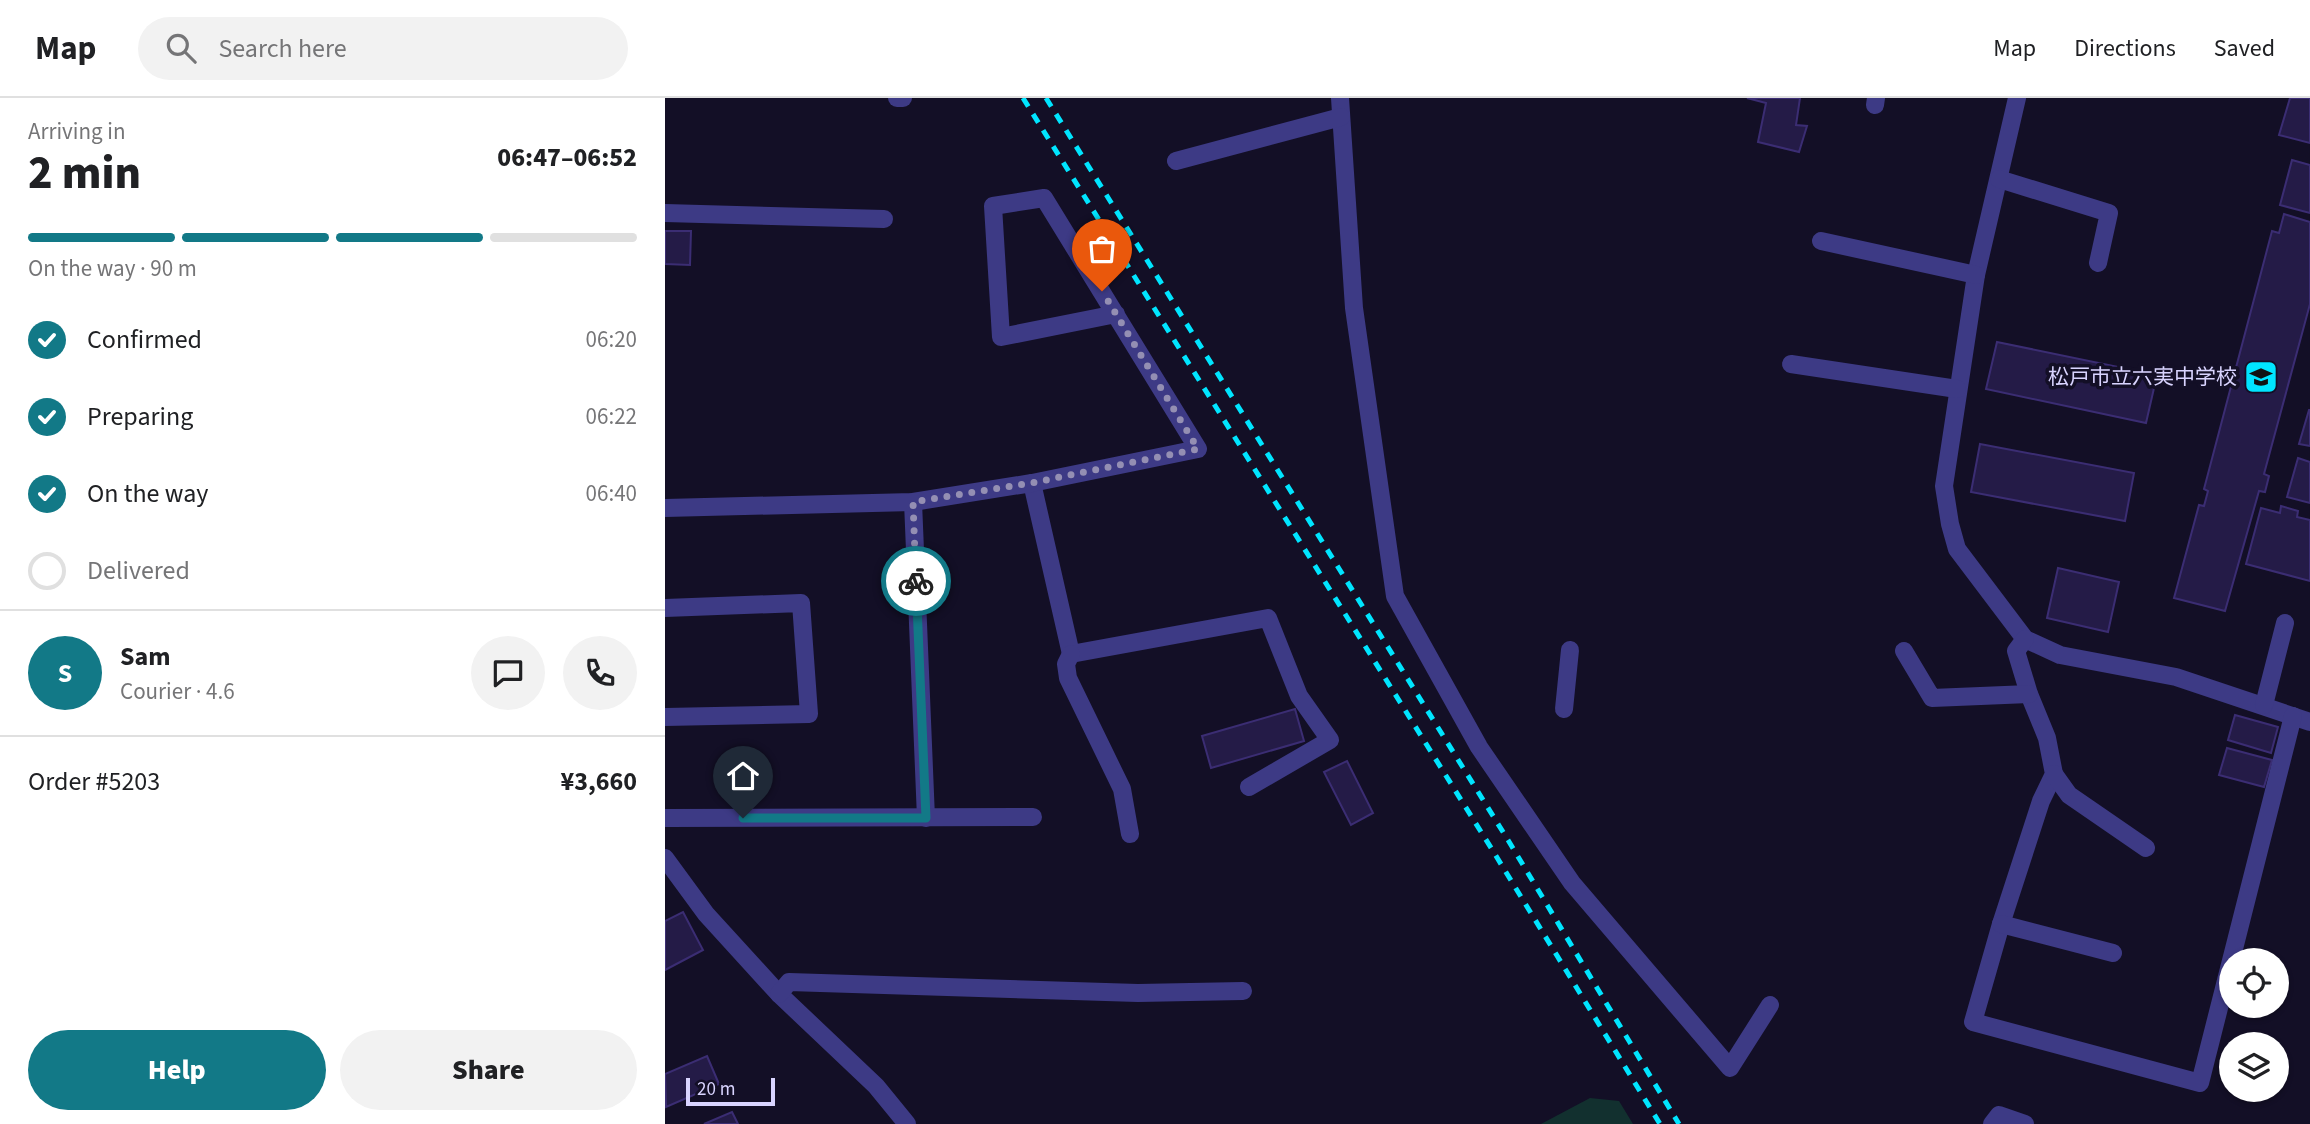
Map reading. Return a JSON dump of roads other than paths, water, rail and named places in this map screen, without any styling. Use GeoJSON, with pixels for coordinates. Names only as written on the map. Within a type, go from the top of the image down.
{"type":"FeatureCollection","features":[{"type":"Feature","properties":{"kind":"street"},"geometry":{"type":"LineString","coordinates":[[897,98],[903,98]]}},
{"type":"Feature","properties":{"kind":"street"},"geometry":{"type":"LineString","coordinates":[[1340,98],[1354,308],[1395,596],[1479,747],[1572,883],[1730,1068],[1770,1005]]}},
{"type":"Feature","properties":{"kind":"street"},"geometry":{"type":"LineString","coordinates":[[2017,98],[1976,275],[1944,486],[1957,550],[2025,639],[2060,655],[2176,677],[2302,719],[2200,1083],[1973,1022],[2041,801],[2054,774]]}},
{"type":"Feature","properties":{"kind":"street"},"geometry":{"type":"LineString","coordinates":[[1177,161],[1341,117]]}},
{"type":"Feature","properties":{"kind":"street"},"geometry":{"type":"LineString","coordinates":[[1999,179],[2109,213],[2098,263]]}},
{"type":"Feature","properties":{"kind":"street"},"geometry":{"type":"LineString","coordinates":[[665,508],[913,502],[1031,483],[1198,449],[1117,314],[1044,198],[993,206],[1001,337],[1117,314]]}},
{"type":"Feature","properties":{"kind":"street"},"geometry":{"type":"LineString","coordinates":[[665,213],[884,219]]}},
{"type":"Feature","properties":{"kind":"street"},"geometry":{"type":"LineString","coordinates":[[1821,241],[1976,275]]}},
{"type":"Feature","properties":{"kind":"street"},"geometry":{"type":"LineString","coordinates":[[1791,364],[1957,389]]}},
{"type":"Feature","properties":{"kind":"street"},"geometry":{"type":"LineString","coordinates":[[1031,483],[1072,654],[1066,664],[1068,678],[1122,789],[1130,835]]}},
{"type":"Feature","properties":{"kind":"street"},"geometry":{"type":"LineString","coordinates":[[913,502],[926,818]]}},
{"type":"Feature","properties":{"kind":"street"},"geometry":{"type":"LineString","coordinates":[[665,608],[801,603],[809,714],[665,717]]}},
{"type":"Feature","properties":{"kind":"street"},"geometry":{"type":"LineString","coordinates":[[1072,654],[1268,618],[1299,696],[1330,740],[1249,787]]}},
{"type":"Feature","properties":{"kind":"street"},"geometry":{"type":"LineString","coordinates":[[2264,705],[2285,624]]}},
{"type":"Feature","properties":{"kind":"street"},"geometry":{"type":"LineString","coordinates":[[2025,639],[2016,651],[2029,694],[2047,738],[2054,774],[2069,795],[2146,848]]}},
{"type":"Feature","properties":{"kind":"street"},"geometry":{"type":"LineString","coordinates":[[1564,709],[1570,650]]}},
{"type":"Feature","properties":{"kind":"street"},"geometry":{"type":"LineString","coordinates":[[1904,651],[1932,698],[2029,694]]}},
{"type":"Feature","properties":{"kind":"street"},"geometry":{"type":"LineString","coordinates":[[665,818],[1033,817]]}},
{"type":"Feature","properties":{"kind":"street"},"geometry":{"type":"LineString","coordinates":[[665,858],[706,914],[779,994],[876,1086],[907,1124]]}},
{"type":"Feature","properties":{"kind":"street"},"geometry":{"type":"LineString","coordinates":[[2001,924],[2113,953]]}},
{"type":"Feature","properties":{"kind":"street"},"geometry":{"type":"LineString","coordinates":[[779,994],[789,982],[1138,993],[1243,991]]}},
{"type":"Feature","properties":{"kind":"street"},"geometry":{"type":"LineString","coordinates":[[1992,1124],[1999,1115],[2025,1124]]}},
{"type":"Feature","properties":{"kind":"railway"},"geometry":{"type":"LineString","coordinates":[[1023,98],[1493,851],[1660,1124]]}},
{"type":"Feature","properties":{"kind":"railway"},"geometry":{"type":"LineString","coordinates":[[1046,98],[1508,840],[1679,1124]]}},
{"type":"Feature","properties":{"kind":"place","name":"松戸市立六実中学校"},"geometry":{"type":"Point","coordinates":[2261,377]}}]}
